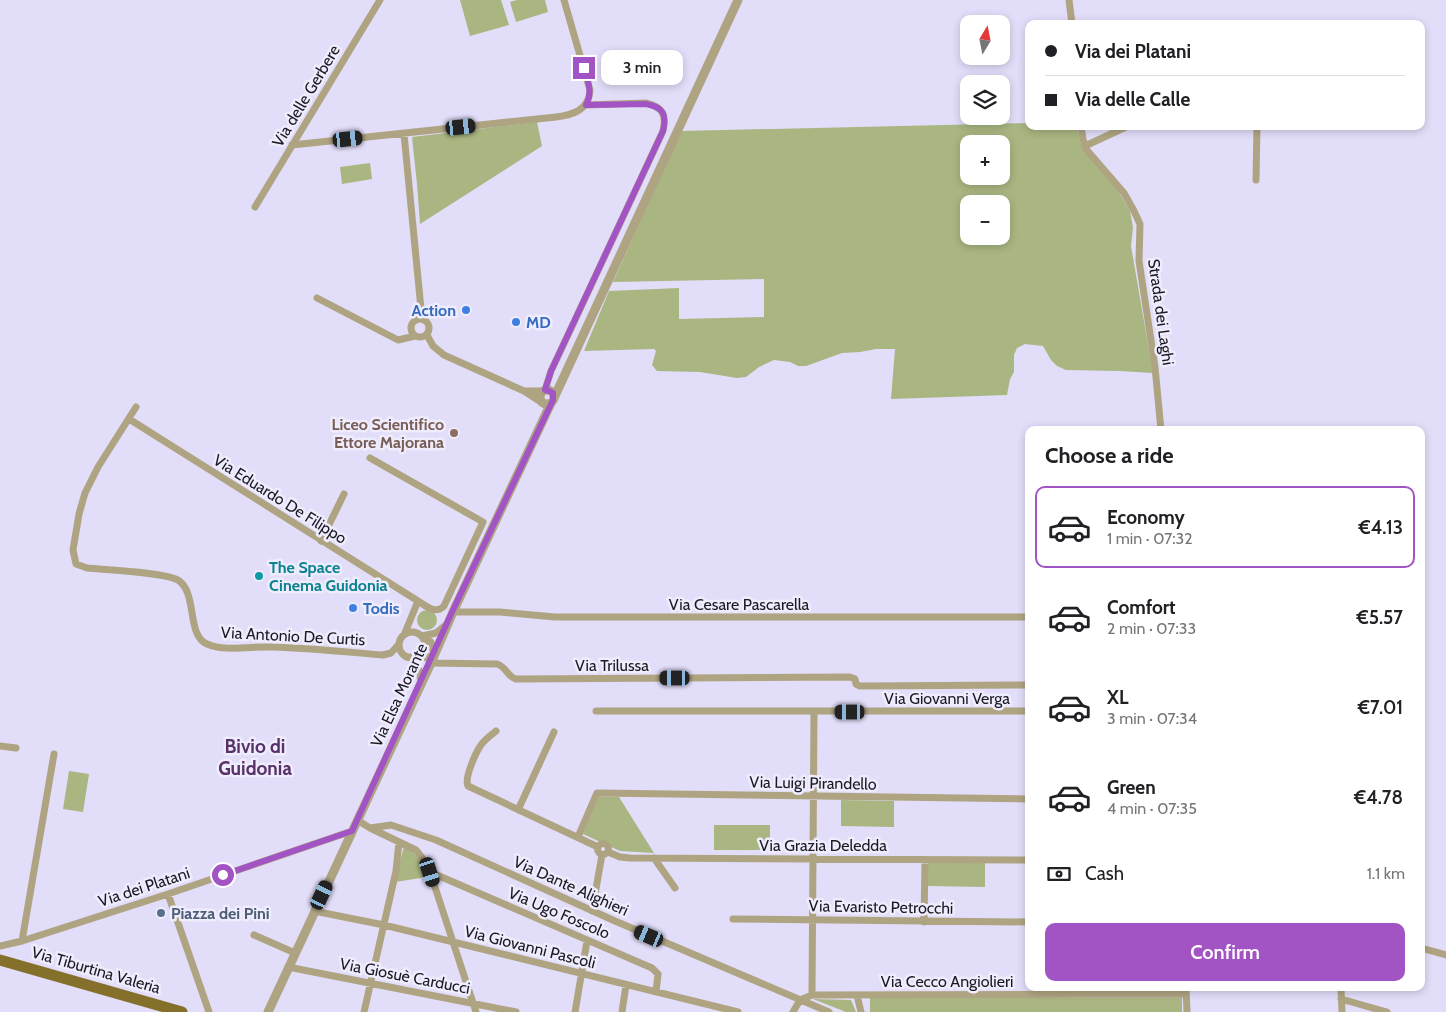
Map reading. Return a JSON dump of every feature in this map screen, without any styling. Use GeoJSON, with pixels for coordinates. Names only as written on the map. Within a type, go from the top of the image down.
{"type":"FeatureCollection","features":[{"type":"Feature","properties":{"kind":"main road","name":"Via Tiburtina Valeria"},"geometry":{"type":"LineString","coordinates":[[3,960],[182,1012]]}},
{"type":"Feature","properties":{"kind":"street","name":"Via delle Gerbere"},"geometry":{"type":"LineString","coordinates":[[255,207],[380,0]]}},
{"type":"Feature","properties":{"kind":"street"},"geometry":{"type":"LineString","coordinates":[[564,0],[590,88],[586,105]]}},
{"type":"Feature","properties":{"kind":"street","name":"Via Elsa Morante"},"geometry":{"type":"LineString","coordinates":[[268,1012],[421,683],[452,612],[553,400],[738,0]]}},
{"type":"Feature","properties":{"kind":"street"},"geometry":{"type":"LineString","coordinates":[[1070,0],[1072,20]]}},
{"type":"Feature","properties":{"kind":"street"},"geometry":{"type":"LineString","coordinates":[[292,145],[561,116],[574,113],[586,105],[646,104],[654,105],[660,110],[665,121],[663,131],[551,371],[540,397],[542,402]]}},
{"type":"Feature","properties":{"kind":"street","name":"Strada dei Laghi"},"geometry":{"type":"LineString","coordinates":[[1082,130],[1085,146],[1127,198],[1140,224],[1139,261],[1155,368],[1161,426]]}},
{"type":"Feature","properties":{"kind":"street"},"geometry":{"type":"LineString","coordinates":[[1085,146],[1119,130]]}},
{"type":"Feature","properties":{"kind":"street"},"geometry":{"type":"LineString","coordinates":[[1256,180],[1257,130]]}},
{"type":"Feature","properties":{"kind":"street"},"geometry":{"type":"LineString","coordinates":[[404,134],[422,319]]}},
{"type":"Feature","properties":{"kind":"street"},"geometry":{"type":"LineString","coordinates":[[317,298],[398,340],[415,336],[421,338],[427,335],[430,330],[429,324],[422,319],[416,320],[412,325],[411,331],[415,336]]}},
{"type":"Feature","properties":{"kind":"street"},"geometry":{"type":"LineString","coordinates":[[427,335],[433,346],[444,355],[524,390],[546,404],[553,400],[551,392],[524,390]]}},
{"type":"Feature","properties":{"kind":"street"},"geometry":{"type":"LineString","coordinates":[[128,419],[136,407]]}},
{"type":"Feature","properties":{"kind":"street","name":"Via Eduardo De Filippo"},"geometry":{"type":"LineString","coordinates":[[128,419],[418,601],[436,610],[440,610],[444,606],[484,522],[370,458]]}},
{"type":"Feature","properties":{"kind":"street","name":"Via Antonio De Curtis"},"geometry":{"type":"LineString","coordinates":[[128,419],[98,467],[85,493],[79,514],[73,550],[76,564],[87,568],[165,576],[178,580],[188,593],[194,624],[200,637],[204,642],[212,646],[271,647],[385,655],[393,652],[399,644]]}},
{"type":"Feature","properties":{"kind":"street"},"geometry":{"type":"LineString","coordinates":[[321,541],[344,494]]}},
{"type":"Feature","properties":{"kind":"street"},"geometry":{"type":"LineString","coordinates":[[404,635],[411,632],[420,635],[431,642],[434,654],[428,658],[413,657],[404,654],[399,644],[418,601]]}},
{"type":"Feature","properties":{"kind":"street","name":"Via Cesare Pascarella"},"geometry":{"type":"LineString","coordinates":[[452,612],[500,612],[555,617],[1025,618]]}},
{"type":"Feature","properties":{"kind":"street"},"geometry":{"type":"LineString","coordinates":[[410,620],[413,628],[424,640],[425,648],[420,655],[413,657]]}},
{"type":"Feature","properties":{"kind":"street"},"geometry":{"type":"LineString","coordinates":[[420,635],[436,633],[447,624]]}},
{"type":"Feature","properties":{"kind":"street"},"geometry":{"type":"LineString","coordinates":[[413,657],[419,670],[421,683]]}},
{"type":"Feature","properties":{"kind":"street","name":"Via Trilussa"},"geometry":{"type":"LineString","coordinates":[[430,663],[495,664],[504,667],[512,678],[518,679],[850,677],[854,679],[856,684],[1025,685]]}},
{"type":"Feature","properties":{"kind":"street","name":"Via Giovanni Verga"},"geometry":{"type":"LineString","coordinates":[[596,710],[1025,711]]}},
{"type":"Feature","properties":{"kind":"street"},"geometry":{"type":"LineString","coordinates":[[793,1012],[800,1000],[812,995],[814,712]]}},
{"type":"Feature","properties":{"kind":"street"},"geometry":{"type":"LineString","coordinates":[[496,731],[484,741],[478,751],[466,784],[473,790],[578,837],[598,847],[597,850],[605,853],[592,911]]}},
{"type":"Feature","properties":{"kind":"street"},"geometry":{"type":"LineString","coordinates":[[518,810],[554,732]]}},
{"type":"Feature","properties":{"kind":"street"},"geometry":{"type":"LineString","coordinates":[[0,746],[16,748]]}},
{"type":"Feature","properties":{"kind":"street"},"geometry":{"type":"LineString","coordinates":[[22,940],[54,754]]}},
{"type":"Feature","properties":{"kind":"street","name":"Via Luigi Pirandello"},"geometry":{"type":"LineString","coordinates":[[578,837],[597,793],[1025,800]]}},
{"type":"Feature","properties":{"kind":"street"},"geometry":{"type":"LineString","coordinates":[[357,820],[420,854],[430,872],[476,1012]]}},
{"type":"Feature","properties":{"kind":"street","name":"Via Dante Alighieri"},"geometry":{"type":"LineString","coordinates":[[370,828],[391,825],[453,847],[592,911],[829,1012]]}},
{"type":"Feature","properties":{"kind":"street","name":"Via dei Platani"},"geometry":{"type":"LineString","coordinates":[[3,960],[0,947],[168,894],[352,831]]}},
{"type":"Feature","properties":{"kind":"street"},"geometry":{"type":"LineString","coordinates":[[364,1012],[396,871],[399,842]]}},
{"type":"Feature","properties":{"kind":"street","name":"Via Grazia Deledda"},"geometry":{"type":"LineString","coordinates":[[605,853],[617,856],[654,858],[1025,860]]}},
{"type":"Feature","properties":{"kind":"street"},"geometry":{"type":"LineString","coordinates":[[654,858],[675,888]]}},
{"type":"Feature","properties":{"kind":"street"},"geometry":{"type":"LineString","coordinates":[[924,922],[925,860]]}},
{"type":"Feature","properties":{"kind":"street","name":"Via Ugo Foscolo"},"geometry":{"type":"LineString","coordinates":[[430,872],[656,970],[659,976],[656,992]]}},
{"type":"Feature","properties":{"kind":"street"},"geometry":{"type":"LineString","coordinates":[[168,894],[209,1012]]}},
{"type":"Feature","properties":{"kind":"street","name":"Via Giovanni Pascoli"},"geometry":{"type":"LineString","coordinates":[[314,911],[453,942],[738,1012]]}},
{"type":"Feature","properties":{"kind":"street","name":"Via Evaristo Petrocchi"},"geometry":{"type":"LineString","coordinates":[[733,920],[1025,922]]}},
{"type":"Feature","properties":{"kind":"street"},"geometry":{"type":"LineString","coordinates":[[254,935],[295,953]]}},
{"type":"Feature","properties":{"kind":"street"},"geometry":{"type":"LineString","coordinates":[[575,1012],[587,941]]}},
{"type":"Feature","properties":{"kind":"street"},"geometry":{"type":"LineString","coordinates":[[1425,949],[1446,955]]}},
{"type":"Feature","properties":{"kind":"street","name":"Via Giosuè Carducci"},"geometry":{"type":"LineString","coordinates":[[288,967],[516,1012]]}},
{"type":"Feature","properties":{"kind":"street"},"geometry":{"type":"LineString","coordinates":[[622,1012],[626,985]]}},
{"type":"Feature","properties":{"kind":"street"},"geometry":{"type":"LineString","coordinates":[[1186,991],[1187,1012]]}},
{"type":"Feature","properties":{"kind":"street","name":"Via Cecco Angiolieri"},"geometry":{"type":"LineString","coordinates":[[812,995],[1186,991]]}},
{"type":"Feature","properties":{"kind":"street"},"geometry":{"type":"LineString","coordinates":[[1340,991],[1342,1012]]}},
{"type":"Feature","properties":{"kind":"street"},"geometry":{"type":"LineString","coordinates":[[857,995],[862,1012]]}},
{"type":"Feature","properties":{"kind":"street"},"geometry":{"type":"LineString","coordinates":[[1341,999],[1387,1012]]}},
{"type":"Feature","properties":{"kind":"street","name":"Via Elsa Morante"},"geometry":{"type":"LineString","coordinates":[[262,1012],[274,1000]]}},
{"type":"Feature","properties":{"kind":"street","name":"Via Elsa Morante"},"geometry":{"type":"LineString","coordinates":[[274,1000],[274,1012]]}},
{"type":"Feature","properties":{"kind":"green space"},"geometry":{"type":"Polygon","coordinates":[[[460,0],[501,0],[509,25],[470,36],[460,0]]]}},
{"type":"Feature","properties":{"kind":"green space"},"geometry":{"type":"Polygon","coordinates":[[[517,0],[545,0],[548,12],[516,22],[510,2],[517,0]]]}},
{"type":"Feature","properties":{"kind":"green space"},"geometry":{"type":"Polygon","coordinates":[[[537,122],[542,146],[420,224],[412,137],[537,122]]]}},
{"type":"Feature","properties":{"kind":"green space"},"geometry":{"type":"Polygon","coordinates":[[[1010,123],[1025,123],[1025,130],[1078,130],[1081,144],[1119,192],[1130,211],[1133,227],[1131,246],[1153,373],[1066,370],[1057,366],[1051,360],[1043,346],[1025,344],[1017,348],[1014,355],[1014,372],[1010,379],[1007,395],[891,399],[895,349],[842,353],[806,366],[774,360],[759,367],[746,377],[737,378],[700,372],[657,371],[652,365],[656,351],[654,349],[584,351],[609,291],[679,288],[679,319],[764,317],[764,279],[613,282],[681,131],[1010,125],[1010,123]]]}},
{"type":"Feature","properties":{"kind":"green space"},"geometry":{"type":"Polygon","coordinates":[[[370,163],[372,179],[342,184],[340,167],[370,163]]]}},
{"type":"Feature","properties":{"kind":"green space"},"geometry":{"type":"Polygon","coordinates":[[[427,610],[434,613],[437,620],[434,627],[427,630],[420,627],[417,620],[420,613],[427,610]]]}},
{"type":"Feature","properties":{"kind":"green space"},"geometry":{"type":"Polygon","coordinates":[[[69,771],[89,774],[83,812],[63,809],[69,771]]]}},
{"type":"Feature","properties":{"kind":"green space"},"geometry":{"type":"Polygon","coordinates":[[[599,797],[619,797],[654,853],[620,851],[583,834],[599,797]]]}},
{"type":"Feature","properties":{"kind":"green space"},"geometry":{"type":"Polygon","coordinates":[[[841,800],[894,801],[894,827],[841,826],[841,800]]]}},
{"type":"Feature","properties":{"kind":"green space"},"geometry":{"type":"Polygon","coordinates":[[[714,825],[770,825],[770,850],[714,850],[714,825]]]}},
{"type":"Feature","properties":{"kind":"green space"},"geometry":{"type":"Polygon","coordinates":[[[404,846],[419,859],[427,877],[395,882],[404,846]]]}},
{"type":"Feature","properties":{"kind":"green space"},"geometry":{"type":"Polygon","coordinates":[[[928,863],[985,863],[985,887],[928,886],[928,863]]]}},
{"type":"Feature","properties":{"kind":"green space"},"geometry":{"type":"Polygon","coordinates":[[[870,998],[1182,998],[1182,1012],[870,1012],[870,998]]]}},
{"type":"Feature","properties":{"kind":"green space"},"geometry":{"type":"Polygon","coordinates":[[[813,999],[851,1000],[856,1012],[846,1012],[813,999]]]}},
{"type":"Feature","properties":{"kind":"place","name":"Action"},"geometry":{"type":"Point","coordinates":[466,310]}},
{"type":"Feature","properties":{"kind":"place","name":"MD"},"geometry":{"type":"Point","coordinates":[516,322]}},
{"type":"Feature","properties":{"kind":"place","name":"Liceo Scientifico Ettore Majorana"},"geometry":{"type":"Point","coordinates":[454,433]}},
{"type":"Feature","properties":{"kind":"place","name":"The Space Cinema Guidonia"},"geometry":{"type":"Point","coordinates":[259,576]}},
{"type":"Feature","properties":{"kind":"place","name":"Todis"},"geometry":{"type":"Point","coordinates":[353,608]}},
{"type":"Feature","properties":{"kind":"place","name":"Piazza dei Pini"},"geometry":{"type":"Point","coordinates":[161,913]}},
{"type":"Feature","properties":{"kind":"district","name":"Bivio di Guidonia"},"geometry":{"type":"Point","coordinates":[255,757]}},
{"type":"Feature","properties":{"kind":"route"},"geometry":{"type":"LineString","coordinates":[[223,875],[352,831],[452,612],[552,403],[553,393],[545,390],[551,371],[663,131],[665,121],[660,110],[654,105],[629,103],[586,105],[590,90],[584,68]]}}]}
